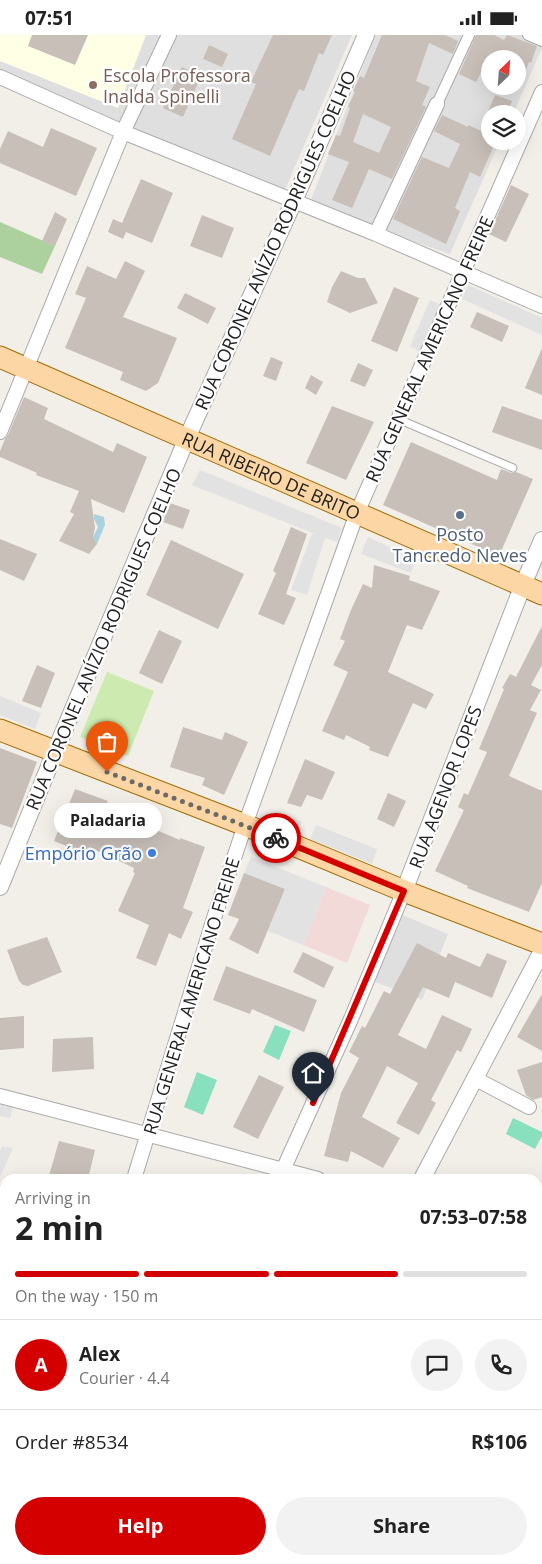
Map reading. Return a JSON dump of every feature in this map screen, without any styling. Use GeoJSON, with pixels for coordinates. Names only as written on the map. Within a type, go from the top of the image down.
{"type":"FeatureCollection","features":[{"type":"Feature","properties":{"kind":"main road","name":"RUA RIBEIRO DE BRITO"},"geometry":{"type":"LineString","coordinates":[[0,357],[542,594]]}},
{"type":"Feature","properties":{"kind":"main road"},"geometry":{"type":"LineString","coordinates":[[0,730],[245,825],[404,891],[542,944]]}},
{"type":"Feature","properties":{"kind":"street"},"geometry":{"type":"LineString","coordinates":[[0,433],[123,132],[169,35]]}},
{"type":"Feature","properties":{"kind":"street","name":"RUA CORONEL ANÍZIO RODRIGUES COELHO"},"geometry":{"type":"LineString","coordinates":[[0,887],[187,438],[294,201],[366,35]]}},
{"type":"Feature","properties":{"kind":"street"},"geometry":{"type":"LineString","coordinates":[[376,234],[469,35]]}},
{"type":"Feature","properties":{"kind":"street"},"geometry":{"type":"LineString","coordinates":[[528,35],[542,41]]}},
{"type":"Feature","properties":{"kind":"street"},"geometry":{"type":"LineString","coordinates":[[0,77],[123,132],[376,234],[542,306]]}},
{"type":"Feature","properties":{"kind":"street","name":"RUA GENERAL AMERICANO FREIRE"},"geometry":{"type":"LineString","coordinates":[[136,1174],[212,921],[357,513],[542,92]]}},
{"type":"Feature","properties":{"kind":"street","name":"RUA AGENOR LOPES"},"geometry":{"type":"LineString","coordinates":[[283,1170],[351,1019],[404,891],[542,540]]}},
{"type":"Feature","properties":{"kind":"street"},"geometry":{"type":"LineString","coordinates":[[425,1174],[542,951]]}},
{"type":"Feature","properties":{"kind":"street"},"geometry":{"type":"LineString","coordinates":[[474,1078],[528,1107]]}},
{"type":"Feature","properties":{"kind":"street"},"geometry":{"type":"LineString","coordinates":[[0,1096],[148,1133],[299,1174]]}},
{"type":"Feature","properties":{"kind":"lane"},"geometry":{"type":"LineString","coordinates":[[398,419],[513,468]]}},
{"type":"Feature","properties":{"kind":"shaded area"},"geometry":{"type":"Polygon","coordinates":[[[0,35],[352,35],[283,194],[0,69],[0,35]]]}},
{"type":"Feature","properties":{"kind":"shaded area","name":"Escola Professora Inalda Spinelli"},"geometry":{"type":"Polygon","coordinates":[[[0,35],[146,35],[118,108],[0,61],[0,35]]]}},
{"type":"Feature","properties":{"kind":"shaded area"},"geometry":{"type":"Polygon","coordinates":[[[375,35],[542,35],[542,48],[526,84],[526,50],[481,50],[481,95],[521,95],[517,105],[481,105],[481,150],[496,150],[450,254],[309,205],[375,35]]]}},
{"type":"Feature","properties":{"kind":"shaded area"},"geometry":{"type":"Polygon","coordinates":[[[468,285],[542,318],[542,335],[462,299],[468,285]]]}},
{"type":"Feature","properties":{"kind":"shaded area"},"geometry":{"type":"Polygon","coordinates":[[[430,300],[442,305],[421,353],[410,346],[430,300]]]}},
{"type":"Feature","properties":{"kind":"shaded area"},"geometry":{"type":"Polygon","coordinates":[[[200,470],[342,528],[337,542],[325,538],[307,595],[291,590],[312,534],[315,534],[192,485],[200,470]]]}},
{"type":"Feature","properties":{"kind":"shaded area"},"geometry":{"type":"Polygon","coordinates":[[[368,537],[415,559],[411,573],[361,554],[368,537]]]}},
{"type":"Feature","properties":{"kind":"shaded area"},"geometry":{"type":"Polygon","coordinates":[[[0,696],[41,713],[35,729],[0,715],[0,696]]]}},
{"type":"Feature","properties":{"kind":"shaded area"},"geometry":{"type":"Polygon","coordinates":[[[277,812],[301,822],[296,835],[271,825],[277,812]]]}},
{"type":"Feature","properties":{"kind":"shaded area"},"geometry":{"type":"Polygon","coordinates":[[[316,825],[377,849],[372,864],[310,839],[316,825]]]}},
{"type":"Feature","properties":{"kind":"shaded area"},"geometry":{"type":"Polygon","coordinates":[[[251,857],[326,887],[303,945],[268,931],[285,889],[244,873],[251,857]]]}},
{"type":"Feature","properties":{"kind":"shaded area"},"geometry":{"type":"Polygon","coordinates":[[[326,887],[370,905],[347,963],[303,945],[326,887]]]}},
{"type":"Feature","properties":{"kind":"shaded area"},"geometry":{"type":"Polygon","coordinates":[[[400,914],[448,934],[422,1000],[370,980],[400,914]]]}},
{"type":"Feature","properties":{"kind":"shaded area"},"geometry":{"type":"Polygon","coordinates":[[[0,1100],[14,1104],[10,1118],[0,1116],[0,1100]]]}},
{"type":"Feature","properties":{"kind":"shaded area"},"geometry":{"type":"Polygon","coordinates":[[[2,1146],[13,1148],[1,1174],[0,1174],[0,1151],[2,1146]]]}},
{"type":"Feature","properties":{"kind":"green space"},"geometry":{"type":"Polygon","coordinates":[[[0,222],[55,246],[42,274],[0,257],[0,222]]]}},
{"type":"Feature","properties":{"kind":"green space"},"geometry":{"type":"Polygon","coordinates":[[[107,672],[154,691],[128,756],[80,737],[107,672]]]}},
{"type":"Feature","properties":{"kind":"green space"},"geometry":{"type":"Polygon","coordinates":[[[275,1025],[291,1031],[279,1060],[263,1052],[275,1025]]]}},
{"type":"Feature","properties":{"kind":"green space"},"geometry":{"type":"Polygon","coordinates":[[[197,1072],[217,1080],[203,1115],[184,1107],[197,1072]]]}},
{"type":"Feature","properties":{"kind":"green space"},"geometry":{"type":"Polygon","coordinates":[[[513,1118],[542,1132],[542,1136],[535,1149],[506,1134],[513,1118]]]}},
{"type":"Feature","properties":{"kind":"water"},"geometry":{"type":"Polygon","coordinates":[[[94,514],[104,517],[105,525],[97,544],[93,537],[98,527],[94,514]]]}},
{"type":"Feature","properties":{"kind":"building"},"geometry":{"type":"Polygon","coordinates":[[[32,35],[88,35],[75,65],[28,46],[32,35]]]}},
{"type":"Feature","properties":{"kind":"building"},"geometry":{"type":"Polygon","coordinates":[[[273,35],[332,35],[323,55],[319,53],[304,91],[299,89],[270,156],[232,139],[256,84],[251,82],[273,35]]]}},
{"type":"Feature","properties":{"kind":"building"},"geometry":{"type":"Polygon","coordinates":[[[382,35],[445,35],[458,41],[453,54],[429,43],[416,81],[430,87],[422,105],[426,107],[392,179],[369,169],[352,208],[332,200],[349,162],[328,154],[336,135],[340,136],[350,108],[348,107],[355,92],[353,91],[360,76],[364,78],[382,35]],[[363,114],[353,142],[379,153],[391,127],[363,114]]]}},
{"type":"Feature","properties":{"kind":"building"},"geometry":{"type":"Polygon","coordinates":[[[476,35],[494,35],[504,40],[507,35],[537,46],[531,63],[529,62],[526,70],[526,50],[481,50],[481,72],[476,82],[459,74],[476,35]]]}},
{"type":"Feature","properties":{"kind":"building"},"geometry":{"type":"Polygon","coordinates":[[[209,45],[228,54],[222,67],[203,59],[209,45]]]}},
{"type":"Feature","properties":{"kind":"building"},"geometry":{"type":"Polygon","coordinates":[[[182,67],[201,76],[183,117],[163,108],[182,67]]]}},
{"type":"Feature","properties":{"kind":"building"},"geometry":{"type":"Polygon","coordinates":[[[495,95],[512,101],[510,105],[491,105],[495,95]]]}},
{"type":"Feature","properties":{"kind":"building"},"geometry":{"type":"Polygon","coordinates":[[[442,115],[481,131],[481,150],[492,150],[480,177],[470,172],[455,208],[460,211],[446,244],[393,219],[422,157],[449,168],[460,144],[434,131],[442,115]]]}},
{"type":"Feature","properties":{"kind":"building"},"geometry":{"type":"Polygon","coordinates":[[[51,128],[97,148],[76,196],[0,163],[0,149],[8,131],[43,147],[51,128]]]}},
{"type":"Feature","properties":{"kind":"building"},"geometry":{"type":"Polygon","coordinates":[[[141,179],[173,193],[152,243],[126,232],[123,239],[108,232],[113,219],[122,223],[141,179]]]}},
{"type":"Feature","properties":{"kind":"building"},"geometry":{"type":"Polygon","coordinates":[[[511,185],[529,194],[506,242],[489,234],[511,185]]]}},
{"type":"Feature","properties":{"kind":"building"},"geometry":{"type":"Polygon","coordinates":[[[55,212],[67,219],[55,246],[42,241],[55,212]]]}},
{"type":"Feature","properties":{"kind":"building"},"geometry":{"type":"Polygon","coordinates":[[[202,215],[234,228],[222,258],[190,246],[202,215]]]}},
{"type":"Feature","properties":{"kind":"building"},"geometry":{"type":"Polygon","coordinates":[[[125,261],[145,271],[123,317],[177,338],[158,383],[146,391],[120,380],[123,372],[65,348],[86,298],[75,294],[87,266],[116,279],[125,261]]]}},
{"type":"Feature","properties":{"kind":"building"},"geometry":{"type":"Polygon","coordinates":[[[341,271],[358,278],[365,278],[378,303],[350,313],[327,302],[332,287],[341,271]]]}},
{"type":"Feature","properties":{"kind":"building"},"geometry":{"type":"Polygon","coordinates":[[[394,287],[419,298],[397,352],[371,341],[394,287]]]}},
{"type":"Feature","properties":{"kind":"building"},"geometry":{"type":"Polygon","coordinates":[[[185,293],[216,308],[208,324],[177,308],[185,293]]]}},
{"type":"Feature","properties":{"kind":"building"},"geometry":{"type":"Polygon","coordinates":[[[477,312],[509,326],[502,342],[470,327],[477,312]]]}},
{"type":"Feature","properties":{"kind":"building"},"geometry":{"type":"Polygon","coordinates":[[[542,348],[542,395],[525,388],[542,348]]]}},
{"type":"Feature","properties":{"kind":"building"},"geometry":{"type":"Polygon","coordinates":[[[271,357],[283,362],[276,381],[263,376],[271,357]]]}},
{"type":"Feature","properties":{"kind":"building"},"geometry":{"type":"Polygon","coordinates":[[[358,363],[373,370],[365,387],[350,381],[358,363]]]}},
{"type":"Feature","properties":{"kind":"building"},"geometry":{"type":"Polygon","coordinates":[[[311,375],[323,382],[316,395],[305,388],[311,375]]]}},
{"type":"Feature","properties":{"kind":"building"},"geometry":{"type":"Polygon","coordinates":[[[24,397],[48,408],[44,419],[113,452],[117,443],[147,457],[124,513],[91,499],[95,528],[93,537],[97,544],[89,554],[59,541],[74,514],[70,512],[79,491],[36,475],[37,473],[0,457],[0,451],[24,397]]]}},
{"type":"Feature","properties":{"kind":"building"},"geometry":{"type":"Polygon","coordinates":[[[332,406],[374,422],[346,480],[306,463],[332,406]]]}},
{"type":"Feature","properties":{"kind":"building"},"geometry":{"type":"Polygon","coordinates":[[[502,406],[542,420],[542,450],[492,432],[502,406]]]}},
{"type":"Feature","properties":{"kind":"building"},"geometry":{"type":"Polygon","coordinates":[[[411,442],[497,480],[501,469],[511,473],[516,472],[533,479],[499,556],[383,505],[411,442]]]}},
{"type":"Feature","properties":{"kind":"building"},"geometry":{"type":"Polygon","coordinates":[[[170,503],[190,510],[183,529],[163,522],[170,503]]]}},
{"type":"Feature","properties":{"kind":"building"},"geometry":{"type":"Polygon","coordinates":[[[291,527],[307,534],[286,594],[296,598],[284,625],[258,614],[276,573],[273,571],[291,527]]]}},
{"type":"Feature","properties":{"kind":"building"},"geometry":{"type":"Polygon","coordinates":[[[0,539],[37,554],[24,581],[0,570],[0,539]]]}},
{"type":"Feature","properties":{"kind":"building"},"geometry":{"type":"Polygon","coordinates":[[[171,540],[244,574],[218,629],[146,595],[171,540]]]}},
{"type":"Feature","properties":{"kind":"building"},"geometry":{"type":"Polygon","coordinates":[[[374,565],[410,576],[409,580],[440,591],[422,630],[407,625],[388,672],[434,694],[426,709],[413,703],[388,757],[369,750],[370,747],[346,735],[344,740],[322,731],[348,672],[333,665],[345,641],[340,639],[363,584],[372,588],[374,565]]]}},
{"type":"Feature","properties":{"kind":"building"},"geometry":{"type":"Polygon","coordinates":[[[542,626],[542,665],[531,685],[541,690],[530,710],[537,713],[509,776],[542,791],[542,883],[529,912],[467,888],[468,886],[435,871],[464,810],[458,807],[464,793],[468,795],[487,752],[479,749],[504,689],[502,688],[510,674],[516,677],[542,626]]]}},
{"type":"Feature","properties":{"kind":"building"},"geometry":{"type":"Polygon","coordinates":[[[159,630],[182,641],[162,684],[139,673],[159,630]]]}},
{"type":"Feature","properties":{"kind":"building"},"geometry":{"type":"Polygon","coordinates":[[[37,665],[55,673],[41,708],[22,701],[37,665]]]}},
{"type":"Feature","properties":{"kind":"building"},"geometry":{"type":"Polygon","coordinates":[[[183,727],[222,740],[225,732],[248,742],[224,795],[202,785],[205,778],[170,767],[183,727]]]}},
{"type":"Feature","properties":{"kind":"building"},"geometry":{"type":"Polygon","coordinates":[[[0,748],[37,762],[12,828],[0,824],[0,748]]]}},
{"type":"Feature","properties":{"kind":"building"},"geometry":{"type":"Polygon","coordinates":[[[305,759],[335,772],[322,800],[307,795],[301,807],[287,803],[305,759]]]}},
{"type":"Feature","properties":{"kind":"building"},"geometry":{"type":"Polygon","coordinates":[[[75,789],[108,801],[103,813],[139,830],[142,824],[180,840],[180,838],[205,847],[183,908],[193,912],[181,939],[169,933],[156,966],[136,958],[149,925],[118,911],[135,873],[133,872],[134,868],[89,847],[86,854],[54,841],[75,789]]]}},
{"type":"Feature","properties":{"kind":"building"},"geometry":{"type":"Polygon","coordinates":[[[388,793],[406,801],[394,827],[377,819],[388,793]]]}},
{"type":"Feature","properties":{"kind":"building"},"geometry":{"type":"Polygon","coordinates":[[[244,873],[285,889],[258,954],[229,939],[239,919],[228,915],[244,873]]]}},
{"type":"Feature","properties":{"kind":"building"},"geometry":{"type":"Polygon","coordinates":[[[47,937],[62,972],[28,986],[23,985],[19,981],[7,950],[47,937]]]}},
{"type":"Feature","properties":{"kind":"building"},"geometry":{"type":"Polygon","coordinates":[[[417,943],[446,958],[448,953],[480,967],[487,953],[507,961],[492,998],[455,982],[449,998],[423,987],[398,1035],[426,1049],[442,1015],[472,1029],[461,1052],[457,1050],[431,1100],[436,1103],[419,1135],[396,1123],[418,1083],[387,1066],[362,1117],[400,1138],[383,1168],[351,1151],[348,1162],[324,1156],[341,1093],[359,1058],[349,1052],[362,1026],[365,1028],[384,991],[390,994],[417,943]]]}},
{"type":"Feature","properties":{"kind":"building"},"geometry":{"type":"Polygon","coordinates":[[[303,952],[334,967],[324,988],[293,972],[303,952]]]}},
{"type":"Feature","properties":{"kind":"building"},"geometry":{"type":"Polygon","coordinates":[[[226,966],[317,1000],[304,1032],[252,1009],[250,1014],[213,1000],[226,966]]]}},
{"type":"Feature","properties":{"kind":"building"},"geometry":{"type":"Polygon","coordinates":[[[542,994],[542,1051],[517,1037],[542,994]]]}},
{"type":"Feature","properties":{"kind":"building"},"geometry":{"type":"Polygon","coordinates":[[[24,1016],[24,1048],[0,1050],[0,1018],[24,1016]]]}},
{"type":"Feature","properties":{"kind":"building"},"geometry":{"type":"Polygon","coordinates":[[[93,1037],[94,1069],[52,1072],[53,1039],[93,1037]]]}},
{"type":"Feature","properties":{"kind":"building"},"geometry":{"type":"Polygon","coordinates":[[[542,1062],[542,1097],[533,1100],[526,1095],[517,1070],[542,1062]]]}},
{"type":"Feature","properties":{"kind":"building"},"geometry":{"type":"Polygon","coordinates":[[[259,1075],[284,1087],[258,1139],[233,1127],[259,1075]]]}},
{"type":"Feature","properties":{"kind":"building"},"geometry":{"type":"Polygon","coordinates":[[[59,1141],[95,1150],[89,1174],[49,1174],[59,1141]]]}},
{"type":"Feature","properties":{"kind":"way so far"},"geometry":{"type":"LineString","coordinates":[[107,772],[276,838]]}},
{"type":"Feature","properties":{"kind":"place","name":"Escola Professora Inalda Spinelli"},"geometry":{"type":"Point","coordinates":[93,85]}},
{"type":"Feature","properties":{"kind":"place","name":"Posto Tancredo Neves"},"geometry":{"type":"Point","coordinates":[460,515]}},
{"type":"Feature","properties":{"kind":"place","name":"Paladaria"},"geometry":{"type":"Point","coordinates":[107,772]}},
{"type":"Feature","properties":{"kind":"place","name":"Empório Grão"},"geometry":{"type":"Point","coordinates":[152,853]}},
{"type":"Feature","properties":{"kind":"route"},"geometry":{"type":"LineString","coordinates":[[276,838],[404,891],[351,1019],[313,1103]]}}]}
